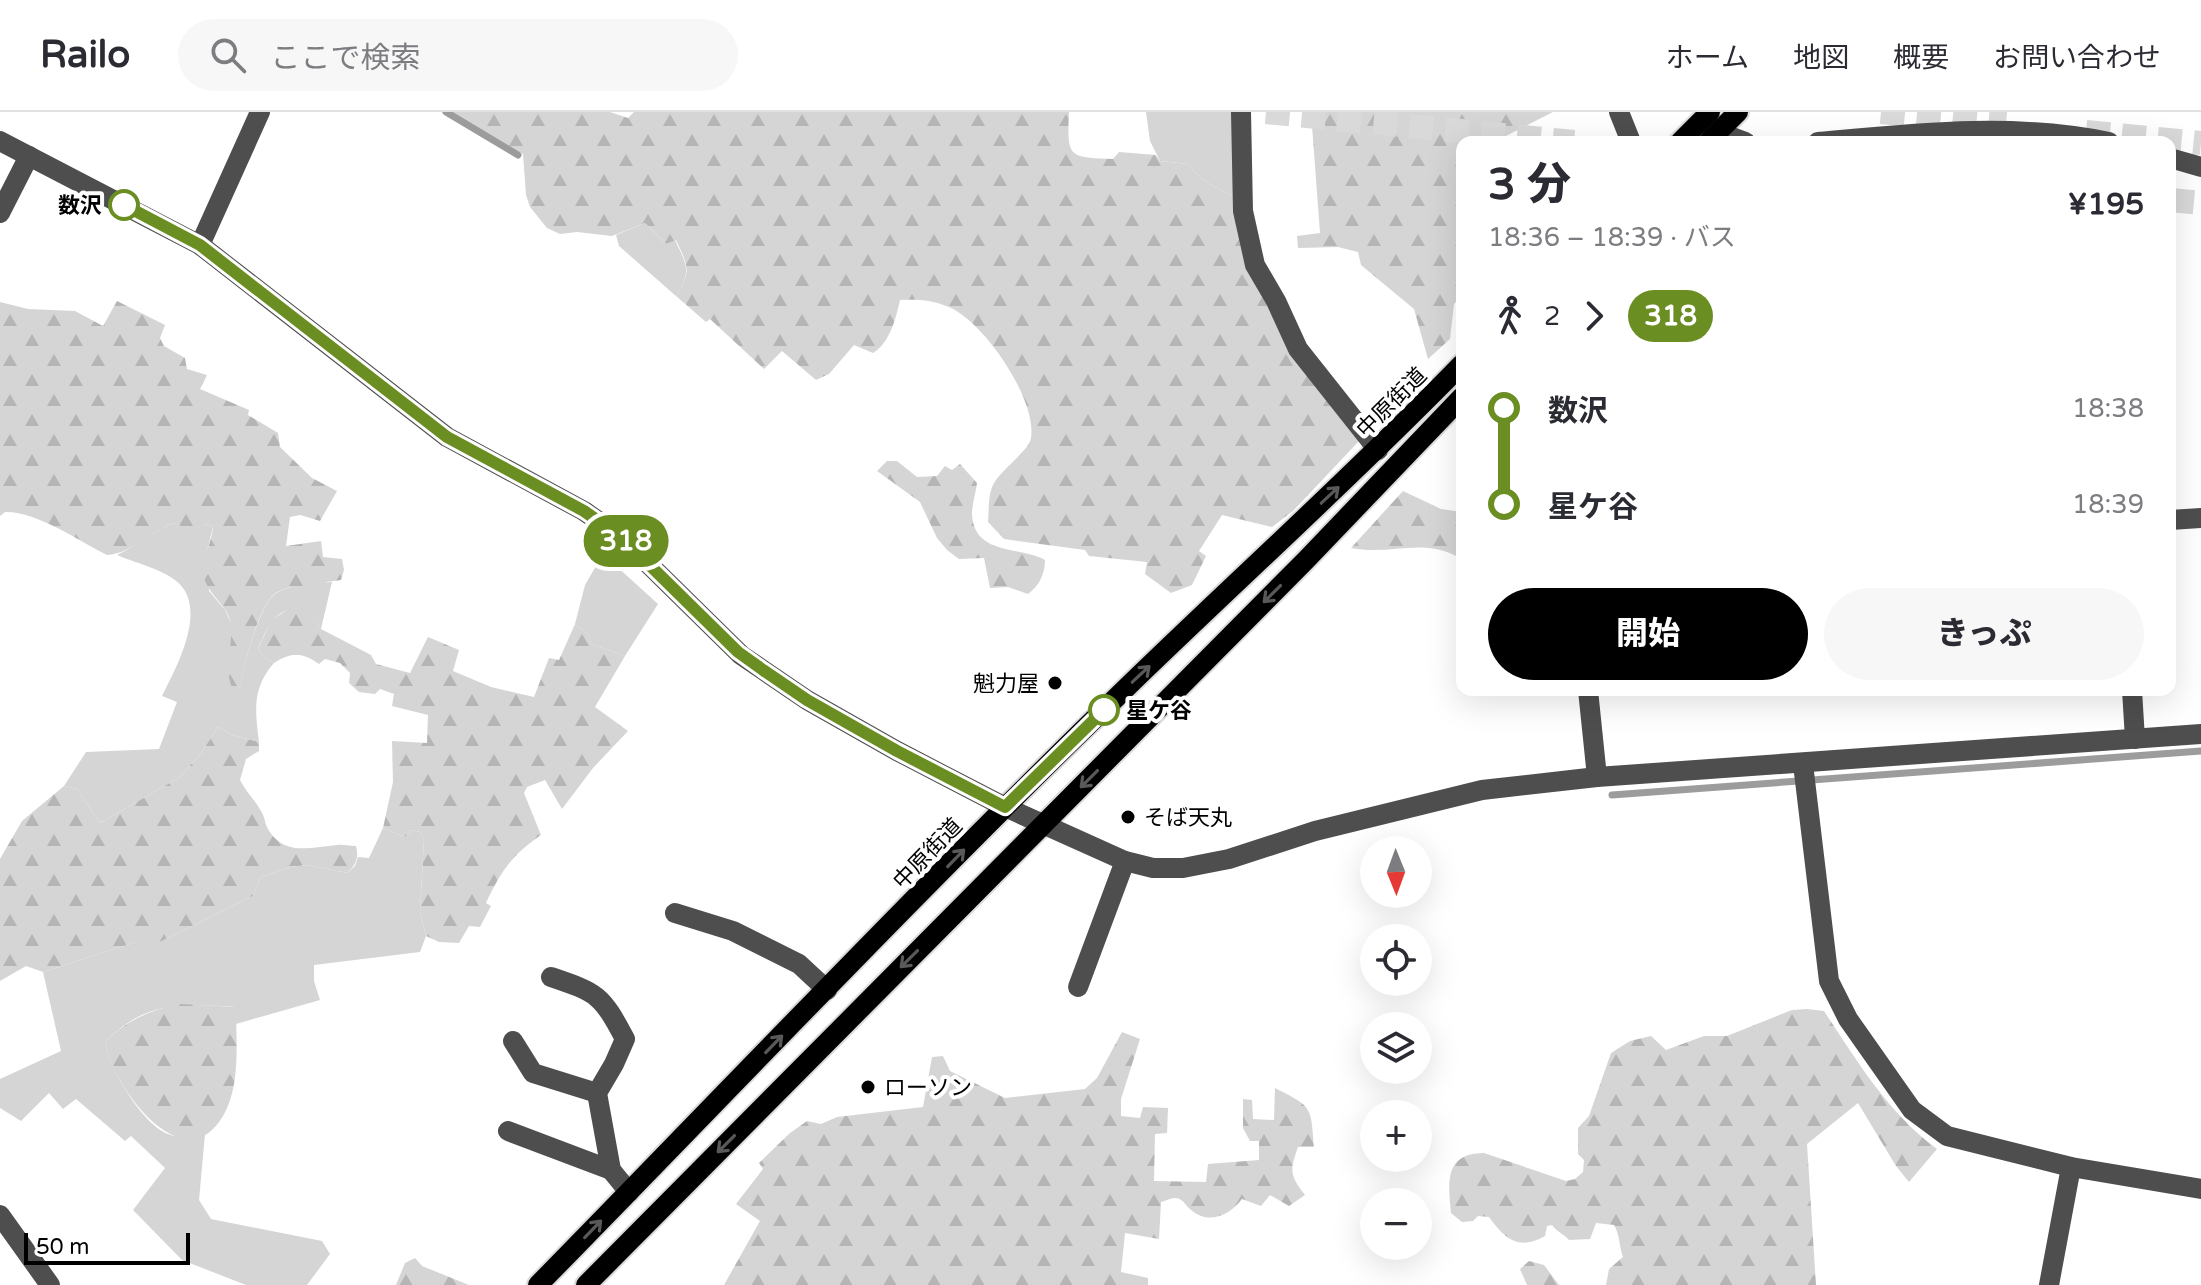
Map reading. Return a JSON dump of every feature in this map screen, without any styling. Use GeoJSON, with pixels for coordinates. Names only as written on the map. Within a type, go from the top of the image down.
{"type":"FeatureCollection","features":[{"type":"Feature","properties":{"kind":"main road"},"geometry":{"type":"LineString","coordinates":[[1691,136],[1738,112]]}},
{"type":"Feature","properties":{"kind":"main road","name":"中原街道"},"geometry":{"type":"LineString","coordinates":[[538,1285],[1005,807],[1378,450],[1456,370]]}},
{"type":"Feature","properties":{"kind":"main road"},"geometry":{"type":"LineString","coordinates":[[586,1285],[1306,560],[1456,403]]}},
{"type":"Feature","properties":{"kind":"street"},"geometry":{"type":"LineString","coordinates":[[200,245],[260,112]]}},
{"type":"Feature","properties":{"kind":"street"},"geometry":{"type":"LineString","coordinates":[[1241,112],[1243,211],[1255,265],[1298,349],[1378,450]]}},
{"type":"Feature","properties":{"kind":"street"},"geometry":{"type":"LineString","coordinates":[[1619,112],[1629,136]]}},
{"type":"Feature","properties":{"kind":"street"},"geometry":{"type":"LineString","coordinates":[[1710,126],[1732,136]]}},
{"type":"Feature","properties":{"kind":"street"},"geometry":{"type":"LineString","coordinates":[[1883,136],[1938,131],[2036,131],[2069,136]]}},
{"type":"Feature","properties":{"kind":"street"},"geometry":{"type":"LineString","coordinates":[[0,141],[200,245],[447,437],[584,511],[621,537],[741,655],[807,700],[1005,807],[1125,861],[1153,868],[1183,868],[1229,859],[1315,831],[1482,790],[1597,777],[2201,734]]}},
{"type":"Feature","properties":{"kind":"street"},"geometry":{"type":"LineString","coordinates":[[0,213],[29,156]]}},
{"type":"Feature","properties":{"kind":"street"},"geometry":{"type":"LineString","coordinates":[[2176,160],[2201,167]]}},
{"type":"Feature","properties":{"kind":"street"},"geometry":{"type":"LineString","coordinates":[[2176,520],[2201,518]]}},
{"type":"Feature","properties":{"kind":"street"},"geometry":{"type":"LineString","coordinates":[[1589,696],[1597,777]]}},
{"type":"Feature","properties":{"kind":"street"},"geometry":{"type":"LineString","coordinates":[[2132,696],[2135,739]]}},
{"type":"Feature","properties":{"kind":"street"},"geometry":{"type":"LineString","coordinates":[[1803,764],[1829,981],[1848,1019],[1912,1110],[1947,1136],[2071,1167],[2201,1189]]}},
{"type":"Feature","properties":{"kind":"street"},"geometry":{"type":"LineString","coordinates":[[1078,987],[1125,861]]}},
{"type":"Feature","properties":{"kind":"street"},"geometry":{"type":"LineString","coordinates":[[675,913],[733,931],[799,964],[827,990]]}},
{"type":"Feature","properties":{"kind":"street"},"geometry":{"type":"LineString","coordinates":[[551,977],[590,990],[608,1008],[625,1039],[597,1093],[611,1170],[629,1192]]}},
{"type":"Feature","properties":{"kind":"street"},"geometry":{"type":"LineString","coordinates":[[513,1041],[533,1073],[597,1093]]}},
{"type":"Feature","properties":{"kind":"street"},"geometry":{"type":"LineString","coordinates":[[508,1131],[611,1170]]}},
{"type":"Feature","properties":{"kind":"street"},"geometry":{"type":"LineString","coordinates":[[2049,1285],[2071,1167]]}},
{"type":"Feature","properties":{"kind":"street"},"geometry":{"type":"LineString","coordinates":[[0,1215],[50,1285]]}},
{"type":"Feature","properties":{"kind":"green space"},"geometry":{"type":"Polygon","coordinates":[[[451,112],[610,112],[628,118],[634,112],[1069,112],[1069,138],[1073,152],[1087,157],[1113,159],[1119,152],[1156,155],[1160,161],[1188,164],[1209,183],[1234,196],[1235,217],[1359,441],[1293,511],[1272,527],[1222,515],[1199,551],[1206,556],[1192,585],[1171,593],[1145,574],[1147,562],[1089,556],[1085,550],[1004,539],[988,522],[990,493],[997,479],[1029,443],[1031,422],[1026,403],[1005,364],[992,345],[963,315],[937,303],[900,300],[888,337],[873,353],[854,345],[829,374],[816,380],[782,351],[764,369],[710,319],[706,322],[676,296],[686,268],[676,240],[666,244],[645,223],[612,236],[577,232],[560,234],[547,228],[530,207],[526,195],[523,154],[465,123],[451,112]]]}},
{"type":"Feature","properties":{"kind":"green space"},"geometry":{"type":"Polygon","coordinates":[[[1146,112],[1237,112],[1234,196],[1209,183],[1188,164],[1160,161],[1150,141],[1146,112]]]}},
{"type":"Feature","properties":{"kind":"green space"},"geometry":{"type":"Polygon","coordinates":[[[1311,112],[1553,112],[1506,136],[1456,136],[1456,302],[1450,339],[1428,359],[1414,309],[1361,265],[1358,252],[1338,247],[1298,248],[1297,236],[1320,233],[1311,112]]]}},
{"type":"Feature","properties":{"kind":"green space"},"geometry":{"type":"Polygon","coordinates":[[[645,223],[666,244],[675,240],[682,256],[686,274],[676,296],[619,246],[616,235],[645,223]]]}},
{"type":"Feature","properties":{"kind":"green space"},"geometry":{"type":"Polygon","coordinates":[[[117,301],[165,325],[160,338],[164,346],[185,358],[187,369],[207,375],[200,389],[249,410],[248,415],[278,433],[280,447],[312,478],[337,491],[320,521],[300,515],[290,517],[286,546],[321,541],[323,557],[342,559],[344,570],[341,580],[327,582],[320,589],[304,586],[287,588],[270,598],[252,638],[239,692],[235,693],[229,677],[229,618],[204,578],[203,564],[213,527],[206,524],[189,531],[175,523],[126,550],[107,555],[30,516],[5,512],[0,516],[0,302],[28,309],[75,311],[103,326],[117,301]]]}},
{"type":"Feature","properties":{"kind":"green space"},"geometry":{"type":"Polygon","coordinates":[[[887,461],[897,461],[917,477],[937,476],[945,466],[952,470],[960,464],[977,483],[972,514],[981,537],[1000,548],[1045,560],[1043,575],[1035,587],[1028,594],[1008,587],[990,588],[984,558],[959,559],[947,550],[937,538],[920,502],[877,471],[887,461]]]}},
{"type":"Feature","properties":{"kind":"green space"},"geometry":{"type":"Polygon","coordinates":[[[1403,491],[1441,509],[1456,511],[1456,556],[1421,548],[1351,548],[1403,491]]]}},
{"type":"Feature","properties":{"kind":"green space"},"geometry":{"type":"Polygon","coordinates":[[[175,523],[189,530],[206,524],[213,527],[207,551],[209,591],[225,610],[231,623],[239,691],[263,610],[276,593],[296,586],[332,582],[321,629],[305,608],[295,608],[280,614],[266,632],[258,648],[264,657],[274,663],[262,681],[257,700],[259,742],[232,735],[218,727],[180,777],[100,823],[77,789],[64,786],[86,752],[159,749],[177,702],[162,696],[182,653],[190,620],[190,605],[185,591],[175,580],[117,555],[175,523]]]}},
{"type":"Feature","properties":{"kind":"green space"},"geometry":{"type":"Polygon","coordinates":[[[603,554],[658,604],[625,656],[591,644],[589,635],[575,624],[585,585],[603,554]]]}},
{"type":"Feature","properties":{"kind":"green space"},"geometry":{"type":"Polygon","coordinates":[[[291,607],[305,607],[321,629],[371,655],[376,664],[410,673],[428,637],[459,650],[453,671],[491,687],[534,697],[549,658],[559,660],[575,624],[589,635],[591,644],[625,656],[595,707],[628,731],[593,768],[562,809],[545,780],[527,787],[524,793],[541,835],[508,864],[486,903],[491,906],[480,927],[469,926],[459,943],[439,942],[426,936],[420,912],[424,839],[420,832],[412,830],[405,837],[383,828],[393,782],[392,741],[427,743],[428,715],[392,706],[394,694],[380,689],[375,694],[359,692],[349,683],[350,673],[340,663],[325,659],[319,664],[296,655],[274,663],[264,657],[258,648],[272,620],[291,607]]]}},
{"type":"Feature","properties":{"kind":"green space"},"geometry":{"type":"Polygon","coordinates":[[[218,727],[232,735],[259,742],[259,751],[246,759],[240,780],[275,838],[282,844],[299,848],[356,846],[357,858],[353,867],[347,873],[307,865],[290,867],[261,877],[253,896],[160,942],[136,942],[43,972],[26,966],[0,981],[0,859],[22,821],[64,786],[77,789],[100,823],[180,777],[218,727]]]}},
{"type":"Feature","properties":{"kind":"green space"},"geometry":{"type":"Polygon","coordinates":[[[383,828],[405,837],[412,830],[420,832],[424,839],[420,912],[426,936],[420,952],[314,965],[314,981],[320,1000],[236,1024],[236,1007],[199,1005],[166,1008],[135,1018],[105,1042],[120,1080],[148,1119],[173,1136],[205,1134],[199,1200],[211,1219],[322,1241],[330,1254],[307,1285],[246,1285],[182,1260],[133,1210],[165,1168],[131,1136],[125,1141],[76,1099],[63,1109],[49,1093],[21,1121],[0,1108],[0,1079],[61,1051],[43,972],[136,942],[160,942],[253,896],[261,877],[290,867],[307,865],[347,873],[355,866],[358,857],[369,858],[383,828]]]}},
{"type":"Feature","properties":{"kind":"green space"},"geometry":{"type":"Polygon","coordinates":[[[180,1004],[236,1007],[235,1077],[229,1104],[207,1134],[189,1139],[170,1134],[134,1102],[120,1081],[105,1042],[140,1017],[180,1004]]]}},
{"type":"Feature","properties":{"kind":"green space"},"geometry":{"type":"Polygon","coordinates":[[[1792,1010],[1824,1011],[1888,1103],[1937,1149],[1909,1182],[1858,1103],[1807,1144],[1816,1285],[1606,1285],[1609,1269],[1623,1257],[1614,1225],[1596,1223],[1590,1239],[1569,1240],[1552,1225],[1547,1226],[1545,1236],[1520,1242],[1507,1237],[1489,1217],[1478,1216],[1473,1221],[1462,1222],[1451,1213],[1451,1172],[1455,1164],[1471,1154],[1484,1153],[1566,1181],[1575,1179],[1583,1172],[1584,1160],[1578,1154],[1578,1128],[1589,1116],[1611,1053],[1630,1041],[1651,1036],[1666,1050],[1704,1036],[1727,1036],[1792,1010]]]}},
{"type":"Feature","properties":{"kind":"green space"},"geometry":{"type":"Polygon","coordinates":[[[1122,1032],[1140,1039],[1121,1099],[1121,1116],[1140,1118],[1143,1107],[1168,1108],[1167,1133],[1155,1134],[1154,1181],[1206,1182],[1208,1164],[1259,1160],[1259,1141],[1250,1141],[1243,1128],[1243,1099],[1252,1100],[1253,1119],[1274,1120],[1275,1088],[1303,1104],[1310,1115],[1314,1147],[1298,1147],[1292,1167],[1296,1182],[1305,1195],[1289,1206],[1270,1195],[1261,1206],[1242,1199],[1225,1214],[1211,1218],[1197,1214],[1178,1198],[1161,1202],[1159,1239],[1125,1233],[1121,1272],[1148,1278],[1148,1285],[724,1285],[760,1221],[736,1204],[763,1169],[759,1163],[807,1121],[821,1124],[837,1117],[923,1107],[932,1057],[943,1056],[950,1071],[1005,1098],[1085,1089],[1097,1078],[1122,1032]]]}},
{"type":"Feature","properties":{"kind":"green space"},"geometry":{"type":"Polygon","coordinates":[[[415,1258],[422,1266],[469,1285],[396,1285],[405,1263],[415,1258]]]}},
{"type":"Feature","properties":{"kind":"green space"},"geometry":{"type":"Polygon","coordinates":[[[1529,1261],[1544,1265],[1559,1285],[1527,1285],[1520,1269],[1529,1261]]]}},
{"type":"Feature","properties":{"kind":"waterway"},"geometry":{"type":"LineString","coordinates":[[446,112],[518,155]]}},
{"type":"Feature","properties":{"kind":"waterway"},"geometry":{"type":"LineString","coordinates":[[1612,795],[2201,751]]}},
{"type":"Feature","properties":{"kind":"tunnel"},"geometry":{"type":"LineString","coordinates":[[1266,112],[1512,136]]}},
{"type":"Feature","properties":{"kind":"tunnel"},"geometry":{"type":"LineString","coordinates":[[1881,112],[2006,124]]}},
{"type":"Feature","properties":{"kind":"tunnel"},"geometry":{"type":"LineString","coordinates":[[2086,132],[2128,136]]}},
{"type":"Feature","properties":{"kind":"tunnel"},"geometry":{"type":"LineString","coordinates":[[2176,141],[2201,143]]}},
{"type":"Feature","properties":{"kind":"tunnel"},"geometry":{"type":"LineString","coordinates":[[2176,201],[2201,203]]}},
{"type":"Feature","properties":{"kind":"bus line","name":"318"},"geometry":{"type":"LineString","coordinates":[[124,205],[200,245],[447,437],[584,511],[621,537],[741,655],[807,700],[1005,807],[1104,710]]}},
{"type":"Feature","properties":{"kind":"place","name":"数沢"},"geometry":{"type":"Point","coordinates":[124,205]}},
{"type":"Feature","properties":{"kind":"place","name":"魁力屋"},"geometry":{"type":"Point","coordinates":[1055,683]}},
{"type":"Feature","properties":{"kind":"place","name":"星ケ谷"},"geometry":{"type":"Point","coordinates":[1104,710]}},
{"type":"Feature","properties":{"kind":"place","name":"そば天丸"},"geometry":{"type":"Point","coordinates":[1128,817]}},
{"type":"Feature","properties":{"kind":"place","name":"ローソン"},"geometry":{"type":"Point","coordinates":[868,1087]}}]}
